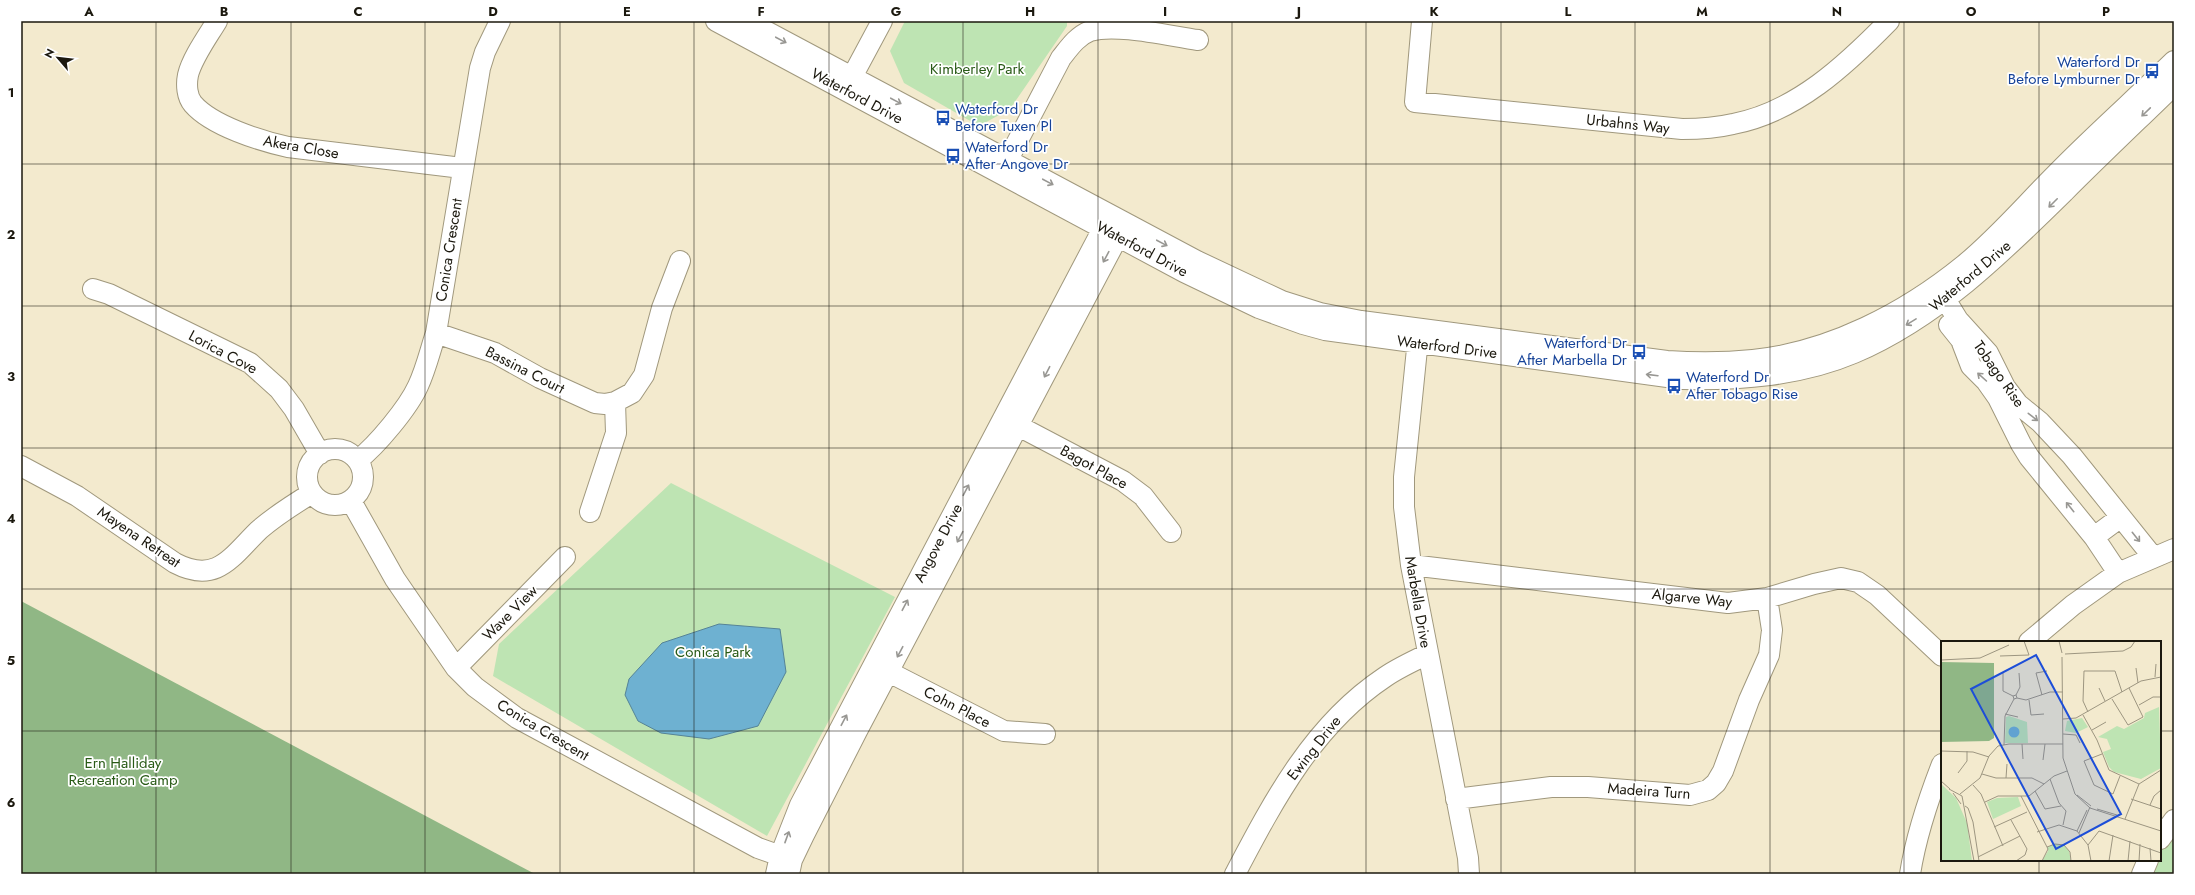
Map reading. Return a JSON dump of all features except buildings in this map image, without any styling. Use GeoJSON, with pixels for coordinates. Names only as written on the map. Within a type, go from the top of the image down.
{"type":"FeatureCollection","features":[{"type":"Feature","properties":{"kind":"street","name":"Akera Close"},"geometry":{"type":"LineString","coordinates":[[217,21],[188,74],[189,97],[200,111],[244,135],[263,142],[288,147],[462,168]]}},
{"type":"Feature","properties":{"kind":"street","name":"Conica Crescent"},"geometry":{"type":"LineString","coordinates":[[358,460],[368,452],[408,403],[418,386],[436,333],[462,168],[480,68],[485,52],[500,21]]}},
{"type":"Feature","properties":{"kind":"street","name":"Waterford Drive"},"geometry":{"type":"LineString","coordinates":[[716,21],[848,84],[1004,167],[1114,226],[1231,296],[1290,320],[1325,330],[1418,335],[1649,375],[1682,379],[1715,379],[1778,374],[1821,364],[1853,353],[1874,343],[2029,227],[2174,85]]}},
{"type":"Feature","properties":{"kind":"street","name":"Waterford Drive"},"geometry":{"type":"LineString","coordinates":[[747,21],[848,84]]}},
{"type":"Feature","properties":{"kind":"street"},"geometry":{"type":"LineString","coordinates":[[848,84],[882,21]]}},
{"type":"Feature","properties":{"kind":"street","name":"Urbahns Way"},"geometry":{"type":"LineString","coordinates":[[1422,21],[1415,102],[1682,130],[1713,128],[1735,124],[1765,115],[1797,100],[1826,78],[1889,21]]}},
{"type":"Feature","properties":{"kind":"street"},"geometry":{"type":"LineString","coordinates":[[1004,167],[1061,58],[1070,46],[1083,35],[1100,29],[1117,28],[1198,40]]}},
{"type":"Feature","properties":{"kind":"street","name":"Waterford Drive"},"geometry":{"type":"LineString","coordinates":[[1935,297],[2056,174],[2174,61]]}},
{"type":"Feature","properties":{"kind":"street","name":"Angove Drive"},"geometry":{"type":"LineString","coordinates":[[784,866],[800,805],[882,668],[1114,226]]}},
{"type":"Feature","properties":{"kind":"street","name":"Bassina Court"},"geometry":{"type":"LineString","coordinates":[[436,333],[495,353],[540,378],[595,403],[605,404],[615,402],[632,393],[644,374],[662,308],[680,261]]}},
{"type":"Feature","properties":{"kind":"street","name":"Lorica Cove"},"geometry":{"type":"LineString","coordinates":[[93,289],[109,294],[250,363],[279,389],[294,409],[320,454]]}},
{"type":"Feature","properties":{"kind":"street","name":"Tobago Rise"},"geometry":{"type":"LineString","coordinates":[[1935,297],[1988,353],[2005,387],[2018,404],[2054,437],[2153,557]]}},
{"type":"Feature","properties":{"kind":"street","name":"Tobago Rise"},"geometry":{"type":"LineString","coordinates":[[1935,297],[1961,340],[1971,366],[1986,381],[1998,398],[2029,457],[2094,537],[2118,573]]}},
{"type":"Feature","properties":{"kind":"street","name":"Marbella Drive"},"geometry":{"type":"LineString","coordinates":[[1418,335],[1404,477],[1404,507],[1411,565],[1468,858],[1469,874]]}},
{"type":"Feature","properties":{"kind":"street"},"geometry":{"type":"LineString","coordinates":[[590,512],[616,433],[615,402]]}},
{"type":"Feature","properties":{"kind":"street","name":"Bagot Place"},"geometry":{"type":"LineString","coordinates":[[1012,422],[1124,481],[1142,496],[1171,532]]}},
{"type":"Feature","properties":{"kind":"street"},"geometry":{"type":"LineString","coordinates":[[2029,457],[2054,437]]}},
{"type":"Feature","properties":{"kind":"street"},"geometry":{"type":"LineString","coordinates":[[332,449],[342,450],[351,453],[358,460],[364,479],[361,488],[351,501],[332,505],[322,502],[312,493],[308,484],[307,474],[310,465],[320,454],[332,449]]}},
{"type":"Feature","properties":{"kind":"street","name":"Mayena Retreat"},"geometry":{"type":"LineString","coordinates":[[21,466],[77,496],[175,563],[185,568],[198,571],[211,570],[224,565],[260,530],[312,493]]}},
{"type":"Feature","properties":{"kind":"street","name":"Conica Crescent"},"geometry":{"type":"LineString","coordinates":[[351,501],[395,579],[456,668],[475,687],[517,718],[758,848],[784,866]]}},
{"type":"Feature","properties":{"kind":"street"},"geometry":{"type":"LineString","coordinates":[[2094,537],[2121,517]]}},
{"type":"Feature","properties":{"kind":"street"},"geometry":{"type":"LineString","coordinates":[[2030,641],[2073,605],[2118,573],[2174,549]]}},
{"type":"Feature","properties":{"kind":"street","name":"Wave View"},"geometry":{"type":"LineString","coordinates":[[456,668],[565,557]]}},
{"type":"Feature","properties":{"kind":"street","name":"Algarve Way"},"geometry":{"type":"LineString","coordinates":[[1411,565],[1708,601],[1741,603],[1767,598],[1830,580],[1849,579],[1867,587],[1877,595],[1941,655]]}},
{"type":"Feature","properties":{"kind":"street","name":"Madeira Turn"},"geometry":{"type":"LineString","coordinates":[[1456,799],[1551,787],[1596,787],[1690,795],[1708,790],[1716,783],[1723,771],[1769,655],[1772,630],[1767,598]]}},
{"type":"Feature","properties":{"kind":"street","name":"Ewing Drive"},"geometry":{"type":"LineString","coordinates":[[1235,874],[1283,788],[1302,759],[1329,724],[1359,696],[1386,676],[1428,654]]}},
{"type":"Feature","properties":{"kind":"street","name":"Cohn Place"},"geometry":{"type":"LineString","coordinates":[[882,668],[1004,730],[1045,734]]}},
{"type":"Feature","properties":{"kind":"street"},"geometry":{"type":"LineString","coordinates":[[1910,874],[1914,850],[1926,803],[1941,766]]}},
{"type":"Feature","properties":{"kind":"street"},"geometry":{"type":"LineString","coordinates":[[2161,837],[2174,820]]}},
{"type":"Feature","properties":{"kind":"street"},"geometry":{"type":"LineString","coordinates":[[2142,874],[2148,861]]}},
{"type":"Feature","properties":{"kind":"green space","name":"Kimberley Park"},"geometry":{"type":"Polygon","coordinates":[[[905,21],[1067,21],[1067,26],[1010,109],[979,126],[904,83],[890,51],[905,21]]]}},
{"type":"Feature","properties":{"kind":"green space","name":"Conica Park"},"geometry":{"type":"Polygon","coordinates":[[[671,483],[895,597],[767,836],[493,676],[499,644],[671,483]]]}},
{"type":"Feature","properties":{"kind":"green space","name":"Ern Halliday Recreation Camp"},"geometry":{"type":"Polygon","coordinates":[[[21,601],[535,874],[21,874],[21,601]]]}},
{"type":"Feature","properties":{"kind":"green space"},"geometry":{"type":"Polygon","coordinates":[[[2174,820],[2174,874],[2142,874],[2148,861],[2161,861],[2161,838],[2174,820]]]}},
{"type":"Feature","properties":{"kind":"water"},"geometry":{"type":"Polygon","coordinates":[[[719,624],[780,629],[786,672],[758,726],[709,739],[661,733],[638,721],[625,695],[629,679],[662,643],[719,624]]]}},
{"type":"Feature","properties":{"kind":"place","name":"Waterford Dr Before Lymburner Dr"},"geometry":{"type":"Point","coordinates":[2152,71]}},
{"type":"Feature","properties":{"kind":"place","name":"Waterford Dr Before Tuxen Pl"},"geometry":{"type":"Point","coordinates":[943,118]}},
{"type":"Feature","properties":{"kind":"place","name":"Waterford Dr After Angove Dr"},"geometry":{"type":"Point","coordinates":[953,156]}},
{"type":"Feature","properties":{"kind":"place","name":"Waterford Dr After Marbella Dr"},"geometry":{"type":"Point","coordinates":[1639,352]}},
{"type":"Feature","properties":{"kind":"place","name":"Waterford Dr After Tobago Rise"},"geometry":{"type":"Point","coordinates":[1674,386]}}]}
